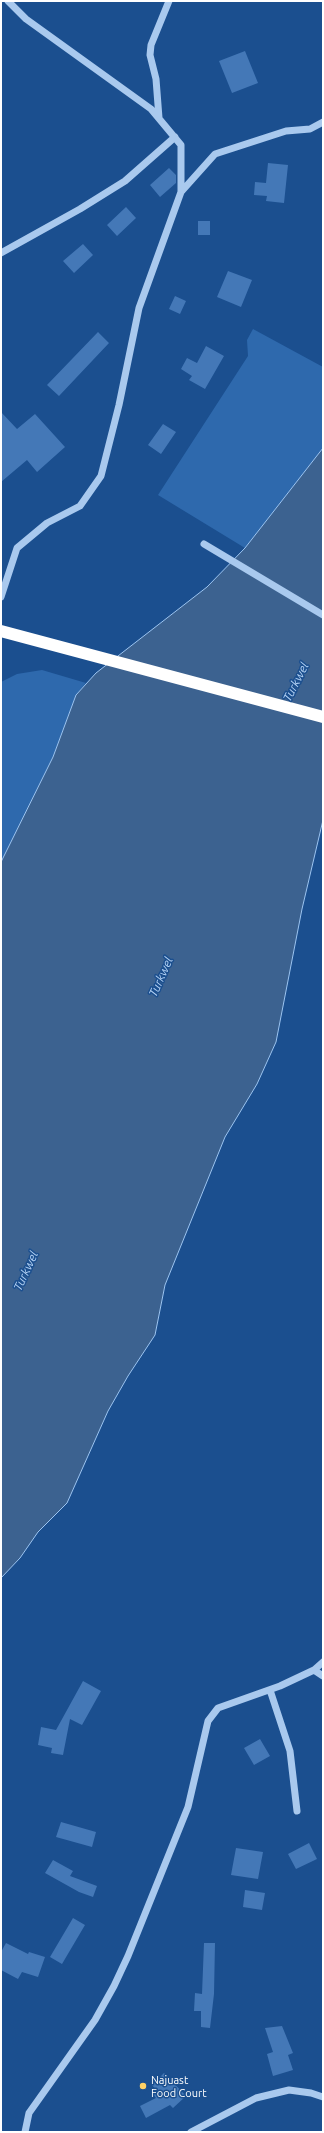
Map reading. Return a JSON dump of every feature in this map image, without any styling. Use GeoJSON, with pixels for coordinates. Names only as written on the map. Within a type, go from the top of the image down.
{"type":"FeatureCollection","features":[{"type":"Feature","properties":{"kind":"highway"},"geometry":{"type":"LineString","coordinates":[[1,631],[323,717]]}},
{"type":"Feature","properties":{"kind":"street"},"geometry":{"type":"LineString","coordinates":[[1,597],[18,548],[46,523],[80,506],[101,476],[119,404],[138,308],[181,192],[181,145],[151,108],[26,19],[8,1]]}},
{"type":"Feature","properties":{"kind":"street"},"geometry":{"type":"LineString","coordinates":[[159,118],[156,79],[150,55],[151,45],[169,1]]}},
{"type":"Feature","properties":{"kind":"street"},"geometry":{"type":"LineString","coordinates":[[181,192],[215,154],[286,131],[310,129],[323,122]]}},
{"type":"Feature","properties":{"kind":"street"},"geometry":{"type":"LineString","coordinates":[[1,253],[125,181],[174,137]]}},
{"type":"Feature","properties":{"kind":"street"},"geometry":{"type":"LineString","coordinates":[[204,544],[323,615]]}},
{"type":"Feature","properties":{"kind":"street"},"geometry":{"type":"LineString","coordinates":[[25,2132],[29,2113],[95,2020],[114,1986],[128,1956],[188,1807],[208,1721],[218,1708],[270,1690],[314,1670],[323,1662]]}},
{"type":"Feature","properties":{"kind":"street"},"geometry":{"type":"LineString","coordinates":[[314,1670],[323,1676]]}},
{"type":"Feature","properties":{"kind":"street"},"geometry":{"type":"LineString","coordinates":[[270,1690],[290,1751],[297,1811]]}},
{"type":"Feature","properties":{"kind":"street"},"geometry":{"type":"LineString","coordinates":[[191,2132],[256,2098],[289,2090],[311,2093],[323,2097]]}},
{"type":"Feature","properties":{"kind":"shaded area"},"geometry":{"type":"Polygon","coordinates":[[[253,329],[323,367],[323,448],[245,548],[158,495],[248,356],[247,340],[253,329]]]}},
{"type":"Feature","properties":{"kind":"shaded area"},"geometry":{"type":"Polygon","coordinates":[[[42,670],[86,683],[76,695],[53,757],[1,862],[1,682],[17,674],[42,670]]]}},
{"type":"Feature","properties":{"kind":"water","name":"Turkwel"},"geometry":{"type":"Polygon","coordinates":[[[323,448],[323,820],[302,909],[276,1042],[257,1084],[225,1137],[165,1285],[155,1335],[128,1376],[108,1411],[67,1503],[38,1532],[20,1558],[1,1578],[1,862],[53,757],[76,695],[96,673],[207,587],[245,548],[323,448]]]}},
{"type":"Feature","properties":{"kind":"building"},"geometry":{"type":"Polygon","coordinates":[[[245,51],[258,83],[232,93],[219,61],[245,51]]]}},
{"type":"Feature","properties":{"kind":"building"},"geometry":{"type":"Polygon","coordinates":[[[268,163],[288,165],[284,203],[266,201],[267,196],[254,195],[255,182],[266,183],[268,163]]]}},
{"type":"Feature","properties":{"kind":"building"},"geometry":{"type":"Polygon","coordinates":[[[169,168],[176,175],[176,183],[160,197],[150,185],[169,168]]]}},
{"type":"Feature","properties":{"kind":"building"},"geometry":{"type":"Polygon","coordinates":[[[126,207],[136,218],[117,236],[107,225],[126,207]]]}},
{"type":"Feature","properties":{"kind":"building"},"geometry":{"type":"Polygon","coordinates":[[[198,221],[210,221],[210,235],[198,235],[198,221]]]}},
{"type":"Feature","properties":{"kind":"building"},"geometry":{"type":"Polygon","coordinates":[[[83,244],[93,255],[74,273],[63,261],[83,244]]]}},
{"type":"Feature","properties":{"kind":"building"},"geometry":{"type":"Polygon","coordinates":[[[228,271],[252,280],[241,307],[217,297],[228,271]]]}},
{"type":"Feature","properties":{"kind":"building"},"geometry":{"type":"Polygon","coordinates":[[[175,296],[186,301],[180,314],[169,309],[175,296]]]}},
{"type":"Feature","properties":{"kind":"building"},"geometry":{"type":"Polygon","coordinates":[[[98,332],[109,343],[59,396],[47,385],[98,332]]]}},
{"type":"Feature","properties":{"kind":"building"},"geometry":{"type":"Polygon","coordinates":[[[206,346],[224,356],[205,389],[189,380],[192,376],[181,369],[187,358],[197,363],[206,346]]]}},
{"type":"Feature","properties":{"kind":"building"},"geometry":{"type":"Polygon","coordinates":[[[1,412],[17,429],[35,414],[65,447],[37,472],[27,460],[1,482],[1,412]]]}},
{"type":"Feature","properties":{"kind":"building"},"geometry":{"type":"Polygon","coordinates":[[[163,424],[176,432],[161,454],[148,445],[163,424]]]}},
{"type":"Feature","properties":{"kind":"building"},"geometry":{"type":"Polygon","coordinates":[[[83,1681],[101,1691],[82,1725],[70,1719],[63,1755],[51,1753],[52,1748],[38,1745],[41,1727],[56,1730],[83,1681]]]}},
{"type":"Feature","properties":{"kind":"building"},"geometry":{"type":"Polygon","coordinates":[[[260,1739],[270,1756],[254,1765],[244,1748],[260,1739]]]}},
{"type":"Feature","properties":{"kind":"building"},"geometry":{"type":"Polygon","coordinates":[[[61,1822],[96,1832],[92,1847],[56,1837],[61,1822]]]}},
{"type":"Feature","properties":{"kind":"building"},"geometry":{"type":"Polygon","coordinates":[[[309,1843],[317,1859],[296,1869],[288,1854],[309,1843]]]}},
{"type":"Feature","properties":{"kind":"building"},"geometry":{"type":"Polygon","coordinates":[[[236,1848],[263,1852],[258,1879],[231,1875],[236,1848]]]}},
{"type":"Feature","properties":{"kind":"building"},"geometry":{"type":"Polygon","coordinates":[[[53,1860],[73,1871],[70,1876],[97,1886],[93,1897],[79,1892],[45,1873],[53,1860]]]}},
{"type":"Feature","properties":{"kind":"building"},"geometry":{"type":"Polygon","coordinates":[[[245,1890],[265,1893],[262,1910],[243,1907],[245,1890]]]}},
{"type":"Feature","properties":{"kind":"building"},"geometry":{"type":"Polygon","coordinates":[[[73,1918],[85,1925],[62,1964],[50,1957],[73,1918]]]}},
{"type":"Feature","properties":{"kind":"building"},"geometry":{"type":"Polygon","coordinates":[[[6,1943],[28,1954],[29,1952],[45,1957],[38,1977],[22,1972],[18,1979],[1,1970],[1,1952],[6,1943]]]}},
{"type":"Feature","properties":{"kind":"building"},"geometry":{"type":"Polygon","coordinates":[[[204,1943],[215,1943],[214,1994],[210,2028],[201,2027],[201,2011],[194,2011],[195,1993],[202,1994],[204,1943]]]}},
{"type":"Feature","properties":{"kind":"building"},"geometry":{"type":"Polygon","coordinates":[[[282,2026],[293,2053],[288,2055],[293,2070],[273,2076],[267,2054],[273,2052],[265,2028],[282,2026]]]}},
{"type":"Feature","properties":{"kind":"building"},"geometry":{"type":"Polygon","coordinates":[[[164,2073],[186,2096],[173,2108],[170,2105],[146,2118],[140,2106],[156,2098],[153,2094],[157,2091],[152,2085],[164,2073]]]}},
{"type":"Feature","properties":{"kind":"place","name":"Najuast Food Court"},"geometry":{"type":"Point","coordinates":[143,2086]}}]}
